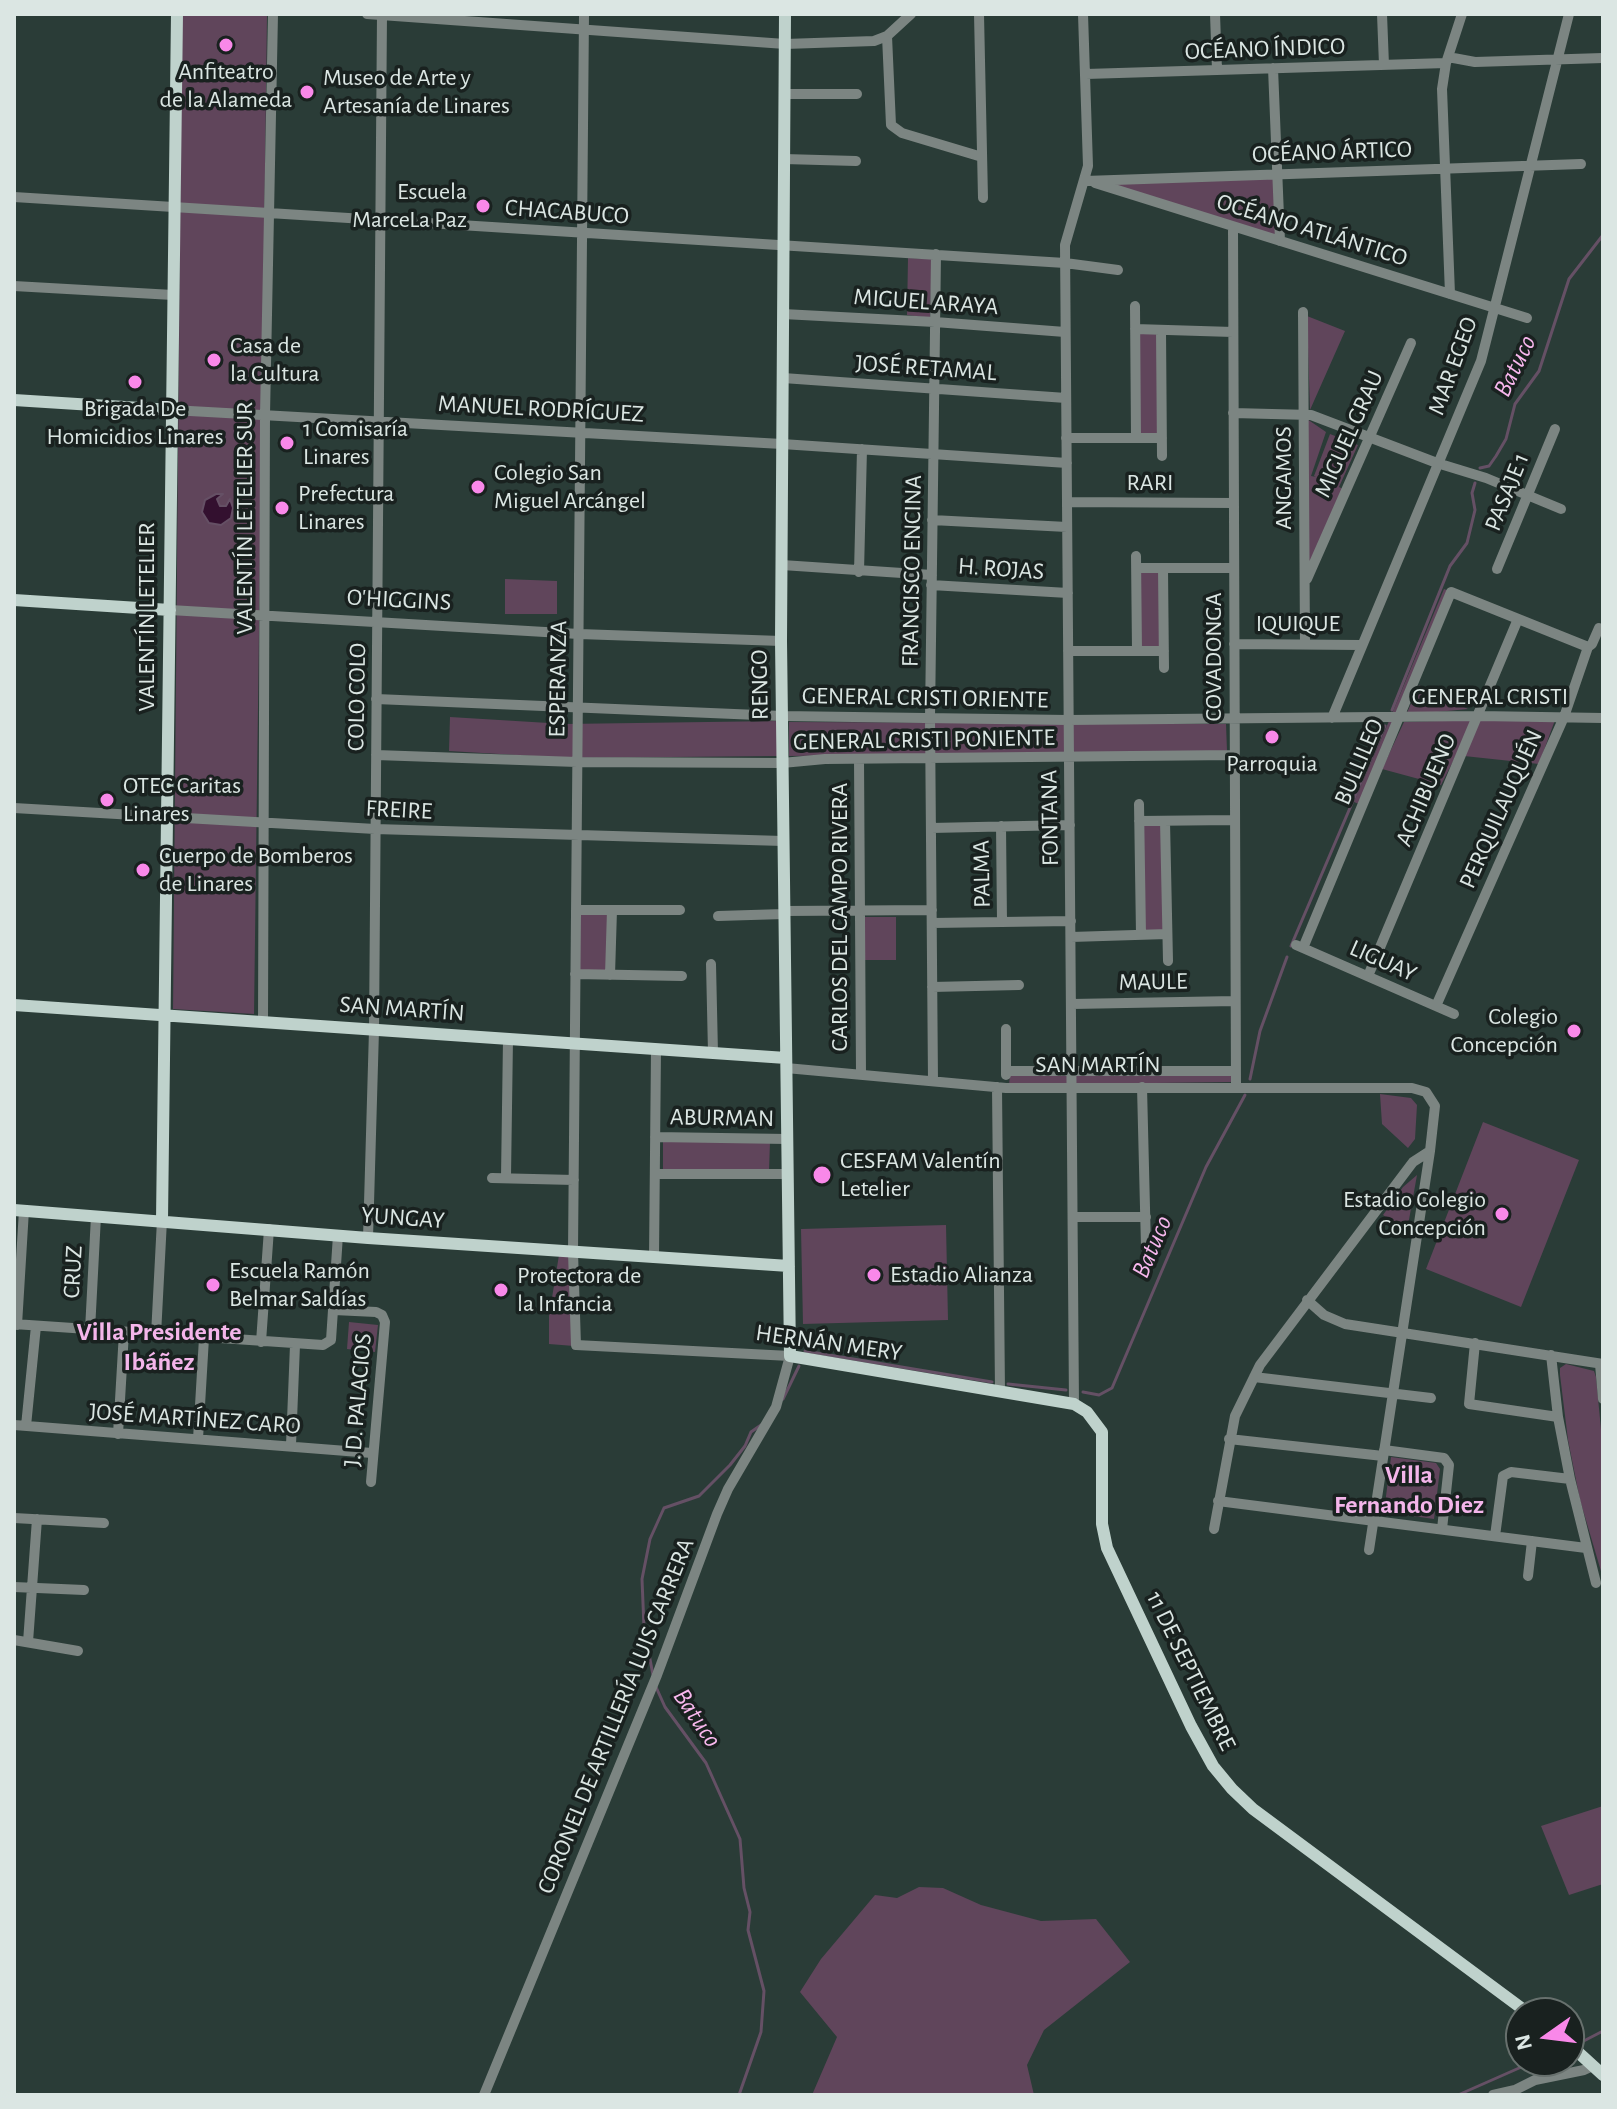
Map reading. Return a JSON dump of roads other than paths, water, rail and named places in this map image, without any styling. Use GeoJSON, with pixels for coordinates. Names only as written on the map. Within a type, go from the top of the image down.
{"type":"FeatureCollection","features":[{"type":"Feature","properties":{"kind":"main road","name":"VALENTÍN LETELIER"},"geometry":{"type":"LineString","coordinates":[[162,1220],[177,14]]}},
{"type":"Feature","properties":{"kind":"main road","name":"RENGO"},"geometry":{"type":"LineString","coordinates":[[785,14],[781,641],[790,1356]]}},
{"type":"Feature","properties":{"kind":"main road","name":"MANUEL RODRÍGUEZ"},"geometry":{"type":"LineString","coordinates":[[14,400],[172,410]]}},
{"type":"Feature","properties":{"kind":"main road","name":"O'HIGGINS"},"geometry":{"type":"LineString","coordinates":[[14,600],[170,610]]}},
{"type":"Feature","properties":{"kind":"main road","name":"SAN MARTÍN"},"geometry":{"type":"LineString","coordinates":[[14,1005],[713,1053],[786,1063]]}},
{"type":"Feature","properties":{"kind":"main road","name":"YUNGAY"},"geometry":{"type":"LineString","coordinates":[[19,1210],[368,1238],[789,1266]]}},
{"type":"Feature","properties":{"kind":"main road","name":"HERNÁN MERY"},"geometry":{"type":"LineString","coordinates":[[790,1356],[1074,1404]]}},
{"type":"Feature","properties":{"kind":"main road","name":"11 DE SEPTIEMBRE"},"geometry":{"type":"LineString","coordinates":[[1074,1404],[1092,1417],[1102,1432],[1102,1511],[1107,1548],[1191,1726],[1222,1778],[1253,1809],[1506,1997]]}},
{"type":"Feature","properties":{"kind":"main road"},"geometry":{"type":"LineString","coordinates":[[1585,2059],[1603,2075]]}},
{"type":"Feature","properties":{"kind":"street","name":"VALENTÍN LETELIER SUR"},"geometry":{"type":"LineString","coordinates":[[263,1022],[265,415],[273,14]]}},
{"type":"Feature","properties":{"kind":"street"},"geometry":{"type":"LineString","coordinates":[[367,14],[785,44],[874,41],[887,36],[911,14]]}},
{"type":"Feature","properties":{"kind":"street","name":"COLO COLO"},"geometry":{"type":"LineString","coordinates":[[368,1238],[374,1030],[382,14]]}},
{"type":"Feature","properties":{"kind":"street","name":"ESPERANZA"},"geometry":{"type":"LineString","coordinates":[[576,1345],[573,1252],[584,14]]}},
{"type":"Feature","properties":{"kind":"street"},"geometry":{"type":"LineString","coordinates":[[979,14],[983,198]]}},
{"type":"Feature","properties":{"kind":"street","name":"FONTANA"},"geometry":{"type":"LineString","coordinates":[[1074,1404],[1065,263],[1067,231],[1088,166],[1083,14]]}},
{"type":"Feature","properties":{"kind":"street"},"geometry":{"type":"LineString","coordinates":[[1215,14],[1217,70]]}},
{"type":"Feature","properties":{"kind":"street"},"geometry":{"type":"LineString","coordinates":[[1382,14],[1384,65]]}},
{"type":"Feature","properties":{"kind":"street"},"geometry":{"type":"LineString","coordinates":[[1450,294],[1441,100],[1447,60],[1462,14]]}},
{"type":"Feature","properties":{"kind":"street","name":"MAR EGEO"},"geometry":{"type":"LineString","coordinates":[[1332,718],[1481,361],[1569,14]]}},
{"type":"Feature","properties":{"kind":"street"},"geometry":{"type":"LineString","coordinates":[[887,36],[891,125],[902,133],[982,157]]}},
{"type":"Feature","properties":{"kind":"street","name":"OCÉANO ÍNDICO"},"geometry":{"type":"LineString","coordinates":[[1086,74],[1384,65],[1447,60],[1603,58]]}},
{"type":"Feature","properties":{"kind":"street"},"geometry":{"type":"LineString","coordinates":[[1273,68],[1280,241]]}},
{"type":"Feature","properties":{"kind":"street"},"geometry":{"type":"LineString","coordinates":[[785,94],[857,94]]}},
{"type":"Feature","properties":{"kind":"street"},"geometry":{"type":"LineString","coordinates":[[784,159],[856,161]]}},
{"type":"Feature","properties":{"kind":"street","name":"OCÉANO ÁRTICO"},"geometry":{"type":"LineString","coordinates":[[1085,181],[1581,164]]}},
{"type":"Feature","properties":{"kind":"street","name":"OCÉANO ATLÁNTICO"},"geometry":{"type":"LineString","coordinates":[[1085,181],[1527,318]]}},
{"type":"Feature","properties":{"kind":"street","name":"CHACABUCO"},"geometry":{"type":"LineString","coordinates":[[14,197],[936,254],[1118,270]]}},
{"type":"Feature","properties":{"kind":"street","name":"COVADONGA"},"geometry":{"type":"LineString","coordinates":[[1233,227],[1236,1087]]}},
{"type":"Feature","properties":{"kind":"street","name":"FRANCISCO ENCINA"},"geometry":{"type":"LineString","coordinates":[[933,1081],[930,718],[936,254]]}},
{"type":"Feature","properties":{"kind":"street"},"geometry":{"type":"LineString","coordinates":[[14,286],[173,295]]}},
{"type":"Feature","properties":{"kind":"street"},"geometry":{"type":"LineString","coordinates":[[1135,306],[1136,438]]}},
{"type":"Feature","properties":{"kind":"street","name":"ANGAMOS"},"geometry":{"type":"LineString","coordinates":[[1303,312],[1305,644]]}},
{"type":"Feature","properties":{"kind":"street","name":"MIGUEL ARAYA"},"geometry":{"type":"LineString","coordinates":[[783,314],[1065,332]]}},
{"type":"Feature","properties":{"kind":"street"},"geometry":{"type":"LineString","coordinates":[[1135,329],[1233,332]]}},
{"type":"Feature","properties":{"kind":"street"},"geometry":{"type":"LineString","coordinates":[[1161,330],[1162,456]]}},
{"type":"Feature","properties":{"kind":"street","name":"MIGUEL GRAU"},"geometry":{"type":"LineString","coordinates":[[1305,584],[1411,343]]}},
{"type":"Feature","properties":{"kind":"street","name":"JOSÉ RETAMAL"},"geometry":{"type":"LineString","coordinates":[[783,378],[1066,398]]}},
{"type":"Feature","properties":{"kind":"street","name":"MANUEL RODRÍGUEZ"},"geometry":{"type":"LineString","coordinates":[[172,410],[1067,463]]}},
{"type":"Feature","properties":{"kind":"street"},"geometry":{"type":"LineString","coordinates":[[1233,413],[1304,414],[1561,509]]}},
{"type":"Feature","properties":{"kind":"street","name":"PASAJE 1"},"geometry":{"type":"LineString","coordinates":[[1497,569],[1555,429]]}},
{"type":"Feature","properties":{"kind":"street"},"geometry":{"type":"LineString","coordinates":[[1066,438],[1162,438]]}},
{"type":"Feature","properties":{"kind":"street"},"geometry":{"type":"LineString","coordinates":[[859,572],[862,449]]}},
{"type":"Feature","properties":{"kind":"street","name":"RARI"},"geometry":{"type":"LineString","coordinates":[[1067,502],[1234,503]]}},
{"type":"Feature","properties":{"kind":"street"},"geometry":{"type":"LineString","coordinates":[[932,520],[1067,527]]}},
{"type":"Feature","properties":{"kind":"street"},"geometry":{"type":"LineString","coordinates":[[1136,556],[1137,651]]}},
{"type":"Feature","properties":{"kind":"street","name":"H. ROJAS"},"geometry":{"type":"LineString","coordinates":[[782,565],[1068,593]]}},
{"type":"Feature","properties":{"kind":"street"},"geometry":{"type":"LineString","coordinates":[[1137,568],[1234,568]]}},
{"type":"Feature","properties":{"kind":"street"},"geometry":{"type":"LineString","coordinates":[[1163,568],[1164,668]]}},
{"type":"Feature","properties":{"kind":"street","name":"BULLILEO"},"geometry":{"type":"LineString","coordinates":[[1299,946],[1400,718],[1451,592],[1518,619]]}},
{"type":"Feature","properties":{"kind":"street","name":"O'HIGGINS"},"geometry":{"type":"LineString","coordinates":[[170,610],[579,634],[781,641]]}},
{"type":"Feature","properties":{"kind":"street"},"geometry":{"type":"LineString","coordinates":[[1518,619],[1588,647]]}},
{"type":"Feature","properties":{"kind":"street","name":"ACHIBUENO"},"geometry":{"type":"LineString","coordinates":[[1368,976],[1518,619]]}},
{"type":"Feature","properties":{"kind":"street","name":"PERQUILAUQUÉN"},"geometry":{"type":"LineString","coordinates":[[1436,1006],[1564,717],[1588,647],[1599,628]]}},
{"type":"Feature","properties":{"kind":"street","name":"IQUIQUE"},"geometry":{"type":"LineString","coordinates":[[1234,644],[1361,645]]}},
{"type":"Feature","properties":{"kind":"street"},"geometry":{"type":"LineString","coordinates":[[1068,651],[1164,651]]}},
{"type":"Feature","properties":{"kind":"street","name":"GENERAL CRISTI ORIENTE"},"geometry":{"type":"LineString","coordinates":[[376,699],[578,710],[782,716],[1068,720],[1234,718]]}},
{"type":"Feature","properties":{"kind":"street","name":"GENERAL CRISTI"},"geometry":{"type":"LineString","coordinates":[[1234,718],[1603,718]]}},
{"type":"Feature","properties":{"kind":"street","name":"GENERAL CRISTI PONIENTE"},"geometry":{"type":"LineString","coordinates":[[376,755],[577,762],[782,763],[859,759],[1234,755]]}},
{"type":"Feature","properties":{"kind":"street","name":"CARLOS DEL CAMPO RIVERA"},"geometry":{"type":"LineString","coordinates":[[859,759],[861,1074]]}},
{"type":"Feature","properties":{"kind":"street"},"geometry":{"type":"LineString","coordinates":[[1139,804],[1141,935]]}},
{"type":"Feature","properties":{"kind":"street","name":"FREIRE"},"geometry":{"type":"LineString","coordinates":[[14,808],[375,829],[783,841]]}},
{"type":"Feature","properties":{"kind":"street"},"geometry":{"type":"LineString","coordinates":[[1139,821],[1234,820]]}},
{"type":"Feature","properties":{"kind":"street"},"geometry":{"type":"LineString","coordinates":[[1165,821],[1168,961]]}},
{"type":"Feature","properties":{"kind":"street"},"geometry":{"type":"LineString","coordinates":[[931,828],[1070,825]]}},
{"type":"Feature","properties":{"kind":"street","name":"PALMA"},"geometry":{"type":"LineString","coordinates":[[1001,826],[1002,922]]}},
{"type":"Feature","properties":{"kind":"street"},"geometry":{"type":"LineString","coordinates":[[576,910],[680,910]]}},
{"type":"Feature","properties":{"kind":"street"},"geometry":{"type":"LineString","coordinates":[[610,975],[612,910]]}},
{"type":"Feature","properties":{"kind":"street"},"geometry":{"type":"LineString","coordinates":[[718,916],[932,910]]}},
{"type":"Feature","properties":{"kind":"street"},"geometry":{"type":"LineString","coordinates":[[932,923],[1071,921]]}},
{"type":"Feature","properties":{"kind":"street"},"geometry":{"type":"LineString","coordinates":[[1071,937],[1167,934]]}},
{"type":"Feature","properties":{"kind":"street","name":"LIGUAY"},"geometry":{"type":"LineString","coordinates":[[1299,946],[1454,1014]]}},
{"type":"Feature","properties":{"kind":"street"},"geometry":{"type":"LineString","coordinates":[[711,964],[713,1053]]}},
{"type":"Feature","properties":{"kind":"street"},"geometry":{"type":"LineString","coordinates":[[575,974],[682,976]]}},
{"type":"Feature","properties":{"kind":"street"},"geometry":{"type":"LineString","coordinates":[[932,987],[1019,985]]}},
{"type":"Feature","properties":{"kind":"street","name":"MAULE"},"geometry":{"type":"LineString","coordinates":[[1072,1004],[1235,1001]]}},
{"type":"Feature","properties":{"kind":"street"},"geometry":{"type":"LineString","coordinates":[[1000,1392],[1002,1087],[1006,1071],[1006,1029]]}},
{"type":"Feature","properties":{"kind":"street"},"geometry":{"type":"LineString","coordinates":[[506,1177],[508,1039]]}},
{"type":"Feature","properties":{"kind":"street"},"geometry":{"type":"LineString","coordinates":[[654,1258],[656,1049]]}},
{"type":"Feature","properties":{"kind":"street","name":"SAN MARTÍN"},"geometry":{"type":"LineString","coordinates":[[786,1063],[861,1074],[1002,1087],[1412,1088],[1426,1092],[1435,1106],[1430,1151]]}},
{"type":"Feature","properties":{"kind":"street","name":"SAN MARTÍN"},"geometry":{"type":"LineString","coordinates":[[1006,1071],[1235,1071]]}},
{"type":"Feature","properties":{"kind":"street"},"geometry":{"type":"LineString","coordinates":[[1142,1087],[1146,1248]]}},
{"type":"Feature","properties":{"kind":"street","name":"ABURMAN"},"geometry":{"type":"LineString","coordinates":[[655,1137],[787,1139]]}},
{"type":"Feature","properties":{"kind":"street"},"geometry":{"type":"LineString","coordinates":[[1214,1529],[1235,1416],[1254,1377],[1275,1343],[1413,1162],[1430,1151]]}},
{"type":"Feature","properties":{"kind":"street"},"geometry":{"type":"LineString","coordinates":[[1369,1550],[1430,1151]]}},
{"type":"Feature","properties":{"kind":"street"},"geometry":{"type":"LineString","coordinates":[[656,1174],[788,1174]]}},
{"type":"Feature","properties":{"kind":"street"},"geometry":{"type":"LineString","coordinates":[[492,1178],[574,1180]]}},
{"type":"Feature","properties":{"kind":"street"},"geometry":{"type":"LineString","coordinates":[[19,1210],[16,1324],[36,1326],[323,1345],[331,1340],[338,1235]]}},
{"type":"Feature","properties":{"kind":"street","name":"CRUZ"},"geometry":{"type":"LineString","coordinates":[[90,1330],[96,1216]]}},
{"type":"Feature","properties":{"kind":"street"},"geometry":{"type":"LineString","coordinates":[[1073,1217],[1146,1217]]}},
{"type":"Feature","properties":{"kind":"street"},"geometry":{"type":"LineString","coordinates":[[156,1335],[162,1220]]}},
{"type":"Feature","properties":{"kind":"street"},"geometry":{"type":"LineString","coordinates":[[261,1342],[269,1229]]}},
{"type":"Feature","properties":{"kind":"street"},"geometry":{"type":"LineString","coordinates":[[1307,1300],[1338,1322],[1602,1364],[1603,1399]]}},
{"type":"Feature","properties":{"kind":"street","name":"J. D. PALACIOS"},"geometry":{"type":"LineString","coordinates":[[334,1310],[376,1312],[382,1315],[385,1322],[371,1482]]}},
{"type":"Feature","properties":{"kind":"street"},"geometry":{"type":"LineString","coordinates":[[26,1426],[36,1326]]}},
{"type":"Feature","properties":{"kind":"street"},"geometry":{"type":"LineString","coordinates":[[118,1434],[124,1332]]}},
{"type":"Feature","properties":{"kind":"street"},"geometry":{"type":"LineString","coordinates":[[198,1439],[204,1338]]}},
{"type":"Feature","properties":{"kind":"street"},"geometry":{"type":"LineString","coordinates":[[1475,1343],[1469,1404],[1558,1417]]}},
{"type":"Feature","properties":{"kind":"street"},"geometry":{"type":"LineString","coordinates":[[291,1445],[295,1345]]}},
{"type":"Feature","properties":{"kind":"street","name":"HERNÁN MERY"},"geometry":{"type":"LineString","coordinates":[[576,1345],[790,1356]]}},
{"type":"Feature","properties":{"kind":"street"},"geometry":{"type":"LineString","coordinates":[[1551,1355],[1558,1417],[1570,1479],[1596,1583]]}},
{"type":"Feature","properties":{"kind":"street","name":"CORONEL DE ARTILLERÍA LUIS CARRERA"},"geometry":{"type":"LineString","coordinates":[[484,2095],[657,1675],[728,1489],[776,1407],[790,1356]]}},
{"type":"Feature","properties":{"kind":"street"},"geometry":{"type":"LineString","coordinates":[[1254,1377],[1431,1398]]}},
{"type":"Feature","properties":{"kind":"street","name":"JOSÉ MARTÍNEZ CARO"},"geometry":{"type":"LineString","coordinates":[[14,1425],[372,1453]]}},
{"type":"Feature","properties":{"kind":"street"},"geometry":{"type":"LineString","coordinates":[[1229,1439],[1444,1458],[1449,1465],[1442,1529]]}},
{"type":"Feature","properties":{"kind":"street"},"geometry":{"type":"LineString","coordinates":[[1495,1536],[1503,1476],[1508,1472],[1570,1479]]}},
{"type":"Feature","properties":{"kind":"street"},"geometry":{"type":"LineString","coordinates":[[1218,1501],[1586,1548]]}},
{"type":"Feature","properties":{"kind":"street"},"geometry":{"type":"LineString","coordinates":[[14,1518],[104,1523]]}},
{"type":"Feature","properties":{"kind":"street"},"geometry":{"type":"LineString","coordinates":[[28,1642],[37,1519]]}},
{"type":"Feature","properties":{"kind":"street"},"geometry":{"type":"LineString","coordinates":[[1528,1576],[1532,1541]]}},
{"type":"Feature","properties":{"kind":"street"},"geometry":{"type":"LineString","coordinates":[[14,1587],[84,1590]]}},
{"type":"Feature","properties":{"kind":"street"},"geometry":{"type":"LineString","coordinates":[[14,1640],[78,1651]]}},
{"type":"Feature","properties":{"kind":"street"},"geometry":{"type":"LineString","coordinates":[[1493,2095],[1515,2092],[1535,2080],[1584,2070],[1591,2064]]}},
{"type":"Feature","properties":{"kind":"waterway","name":"Batuco"},"geometry":{"type":"LineString","coordinates":[[1480,468],[1489,466],[1496,456],[1506,439],[1515,404],[1539,371],[1569,279],[1603,235]]}},
{"type":"Feature","properties":{"kind":"waterway","name":"Batuco"},"geometry":{"type":"LineString","coordinates":[[1392,710],[1450,566],[1467,543],[1475,510],[1472,493],[1475,483]]}},
{"type":"Feature","properties":{"kind":"waterway","name":"Batuco"},"geometry":{"type":"LineString","coordinates":[[1291,946],[1385,726]]}},
{"type":"Feature","properties":{"kind":"waterway","name":"Batuco"},"geometry":{"type":"LineString","coordinates":[[1250,1079],[1260,1031],[1287,957]]}},
{"type":"Feature","properties":{"kind":"waterway","name":"Batuco"},"geometry":{"type":"LineString","coordinates":[[1083,1392],[1099,1395],[1112,1388],[1206,1167],[1245,1095]]}},
{"type":"Feature","properties":{"kind":"waterway","name":"Batuco"},"geometry":{"type":"LineString","coordinates":[[805,1351],[992,1382]]}},
{"type":"Feature","properties":{"kind":"waterway","name":"Batuco"},"geometry":{"type":"LineString","coordinates":[[783,1399],[799,1366]]}},
{"type":"Feature","properties":{"kind":"waterway","name":"Batuco"},"geometry":{"type":"LineString","coordinates":[[1008,1384],[1066,1390]]}},
{"type":"Feature","properties":{"kind":"waterway","name":"Batuco"},"geometry":{"type":"LineString","coordinates":[[653,1675],[644,1628],[642,1579],[650,1539],[664,1508],[699,1496],[730,1465],[745,1446],[751,1432],[761,1425]]}},
{"type":"Feature","properties":{"kind":"waterway","name":"Batuco"},"geometry":{"type":"LineString","coordinates":[[656,1687],[665,1707],[706,1763],[740,1839],[744,1888],[750,1912],[748,1930],[764,1991],[761,2032],[739,2095]]}},
{"type":"Feature","properties":{"kind":"waterway"},"geometry":{"type":"LineString","coordinates":[[1585,2040],[1603,2031]]}},
{"type":"Feature","properties":{"kind":"waterway"},"geometry":{"type":"LineString","coordinates":[[1458,2095],[1505,2074]]}},
{"type":"Feature","properties":{"kind":"place","name":"Anfiteatro de la Alameda"},"geometry":{"type":"Point","coordinates":[226,45]}},
{"type":"Feature","properties":{"kind":"place","name":"Museo de Arte y Artesanía de Linares"},"geometry":{"type":"Point","coordinates":[307,92]}},
{"type":"Feature","properties":{"kind":"place","name":"Escuela MarceLa Paz"},"geometry":{"type":"Point","coordinates":[483,206]}},
{"type":"Feature","properties":{"kind":"place","name":"Casa de la Cultura"},"geometry":{"type":"Point","coordinates":[214,360]}},
{"type":"Feature","properties":{"kind":"place","name":"Brigada De Homicidios Linares"},"geometry":{"type":"Point","coordinates":[135,382]}},
{"type":"Feature","properties":{"kind":"place","name":"1 Comisaría Linares"},"geometry":{"type":"Point","coordinates":[287,443]}},
{"type":"Feature","properties":{"kind":"place","name":"Colegio San Miguel Arcángel"},"geometry":{"type":"Point","coordinates":[478,487]}},
{"type":"Feature","properties":{"kind":"place","name":"Prefectura Linares"},"geometry":{"type":"Point","coordinates":[282,508]}},
{"type":"Feature","properties":{"kind":"place","name":"Parroquia"},"geometry":{"type":"Point","coordinates":[1272,737]}},
{"type":"Feature","properties":{"kind":"place","name":"OTEC Caritas Linares"},"geometry":{"type":"Point","coordinates":[107,800]}},
{"type":"Feature","properties":{"kind":"place","name":"Cuerpo de Bomberos de Linares"},"geometry":{"type":"Point","coordinates":[143,870]}},
{"type":"Feature","properties":{"kind":"place","name":"Colegio Concepción"},"geometry":{"type":"Point","coordinates":[1574,1031]}},
{"type":"Feature","properties":{"kind":"place","name":"CESFAM Valentín Letelier"},"geometry":{"type":"Point","coordinates":[822,1175]}},
{"type":"Feature","properties":{"kind":"place","name":"Estadio Colegio Concepción"},"geometry":{"type":"Point","coordinates":[1502,1214]}},
{"type":"Feature","properties":{"kind":"place","name":"Estadio Alianza"},"geometry":{"type":"Point","coordinates":[874,1275]}},
{"type":"Feature","properties":{"kind":"place","name":"Escuela Ramón Belmar Saldías"},"geometry":{"type":"Point","coordinates":[213,1285]}},
{"type":"Feature","properties":{"kind":"place","name":"Protectora de la Infancia"},"geometry":{"type":"Point","coordinates":[501,1290]}},
{"type":"Feature","properties":{"kind":"district","name":"Villa Presidente Ibáñez"},"geometry":{"type":"Point","coordinates":[159,1347]}},
{"type":"Feature","properties":{"kind":"district","name":"Villa Fernando Diez"},"geometry":{"type":"Point","coordinates":[1409,1490]}}]}
